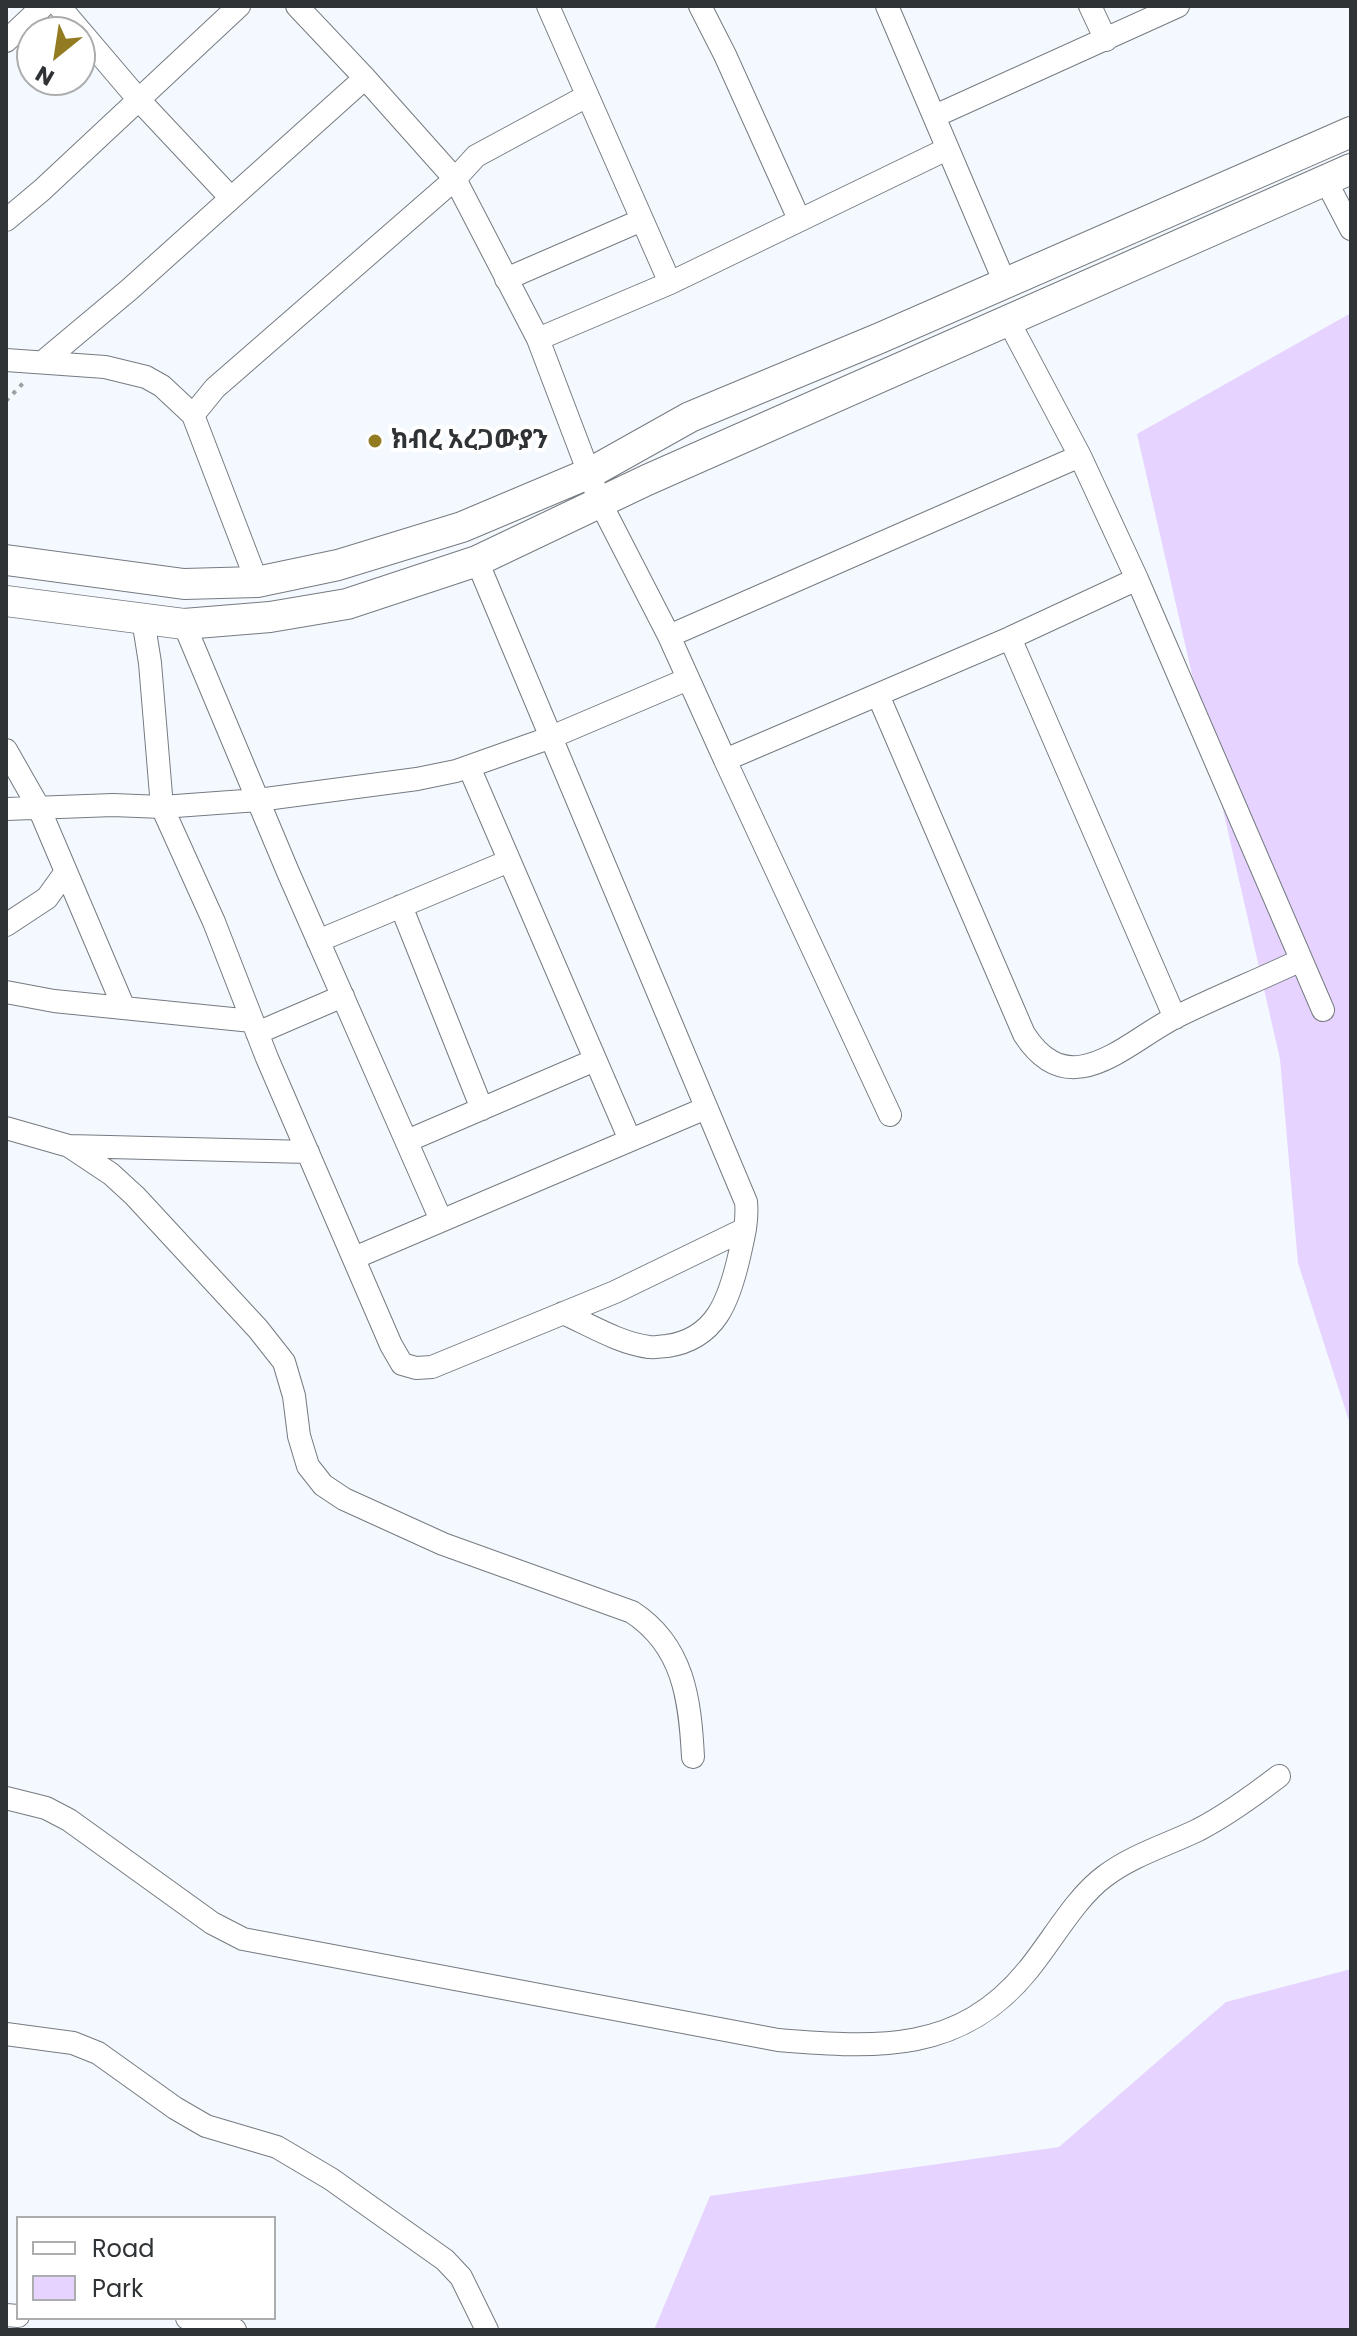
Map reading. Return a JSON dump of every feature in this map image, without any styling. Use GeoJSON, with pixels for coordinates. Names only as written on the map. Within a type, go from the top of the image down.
{"type":"FeatureCollection","features":[{"type":"Feature","properties":{"kind":"main road"},"geometry":{"type":"LineString","coordinates":[[6,560],[184,584],[257,582],[338,565],[462,527],[590,473],[690,417],[1351,132]]}},
{"type":"Feature","properties":{"kind":"main road"},"geometry":{"type":"LineString","coordinates":[[6,601],[184,624],[270,617],[347,604],[477,561],[600,502],[1338,175]]}},
{"type":"Feature","properties":{"kind":"street"},"geometry":{"type":"LineString","coordinates":[[6,41],[43,6]]}},
{"type":"Feature","properties":{"kind":"street"},"geometry":{"type":"LineString","coordinates":[[59,6],[139,100],[231,198]]}},
{"type":"Feature","properties":{"kind":"street"},"geometry":{"type":"LineString","coordinates":[[6,220],[239,6]]}},
{"type":"Feature","properties":{"kind":"street"},"geometry":{"type":"LineString","coordinates":[[297,6],[455,179],[538,339],[600,502],[669,636],[890,1115]]}},
{"type":"Feature","properties":{"kind":"street"},"geometry":{"type":"LineString","coordinates":[[548,6],[670,283]]}},
{"type":"Feature","properties":{"kind":"street"},"geometry":{"type":"LineString","coordinates":[[700,6],[799,219]]}},
{"type":"Feature","properties":{"kind":"street"},"geometry":{"type":"LineString","coordinates":[[887,6],[1005,283]]}},
{"type":"Feature","properties":{"kind":"street"},"geometry":{"type":"LineString","coordinates":[[1090,6],[1106,40]]}},
{"type":"Feature","properties":{"kind":"street"},"geometry":{"type":"LineString","coordinates":[[935,116],[1178,6]]}},
{"type":"Feature","properties":{"kind":"street"},"geometry":{"type":"LineString","coordinates":[[44,361],[130,289],[365,78]]}},
{"type":"Feature","properties":{"kind":"street"},"geometry":{"type":"LineString","coordinates":[[193,415],[215,388],[455,179],[476,156],[587,96]]}},
{"type":"Feature","properties":{"kind":"street"},"geometry":{"type":"LineString","coordinates":[[538,339],[670,283],[947,149]]}},
{"type":"Feature","properties":{"kind":"street"},"geometry":{"type":"LineString","coordinates":[[1338,175],[1351,229]]}},
{"type":"Feature","properties":{"kind":"street"},"geometry":{"type":"LineString","coordinates":[[506,279],[642,220]]}},
{"type":"Feature","properties":{"kind":"street"},"geometry":{"type":"LineString","coordinates":[[1009,322],[1080,456],[1137,579],[1299,961],[1323,1010]]}},
{"type":"Feature","properties":{"kind":"street"},"geometry":{"type":"LineString","coordinates":[[6,360],[105,367],[146,377],[162,386],[193,415],[257,582]]}},
{"type":"Feature","properties":{"kind":"street"},"geometry":{"type":"LineString","coordinates":[[669,636],[1080,456]]}},
{"type":"Feature","properties":{"kind":"street"},"geometry":{"type":"LineString","coordinates":[[477,561],[746,1202],[745,1229],[733,1284],[721,1312],[702,1334],[682,1344],[651,1348],[623,1340],[563,1313]]}},
{"type":"Feature","properties":{"kind":"street"},"geometry":{"type":"LineString","coordinates":[[725,760],[1010,638],[1137,579]]}},
{"type":"Feature","properties":{"kind":"street"},"geometry":{"type":"LineString","coordinates":[[143,619],[150,663],[162,807],[214,922],[254,1027],[391,1345],[402,1364],[432,1367],[615,1292],[745,1229]]}},
{"type":"Feature","properties":{"kind":"street"},"geometry":{"type":"LineString","coordinates":[[184,624],[318,941],[441,1220]]}},
{"type":"Feature","properties":{"kind":"street"},"geometry":{"type":"LineString","coordinates":[[1010,638],[1175,1018]]}},
{"type":"Feature","properties":{"kind":"street"},"geometry":{"type":"LineString","coordinates":[[6,809],[113,805],[162,807],[258,800],[417,779],[469,767],[549,738],[688,679]]}},
{"type":"Feature","properties":{"kind":"street"},"geometry":{"type":"LineString","coordinates":[[878,695],[1024,1034],[1034,1049],[1050,1062],[1073,1067],[1101,1062],[1175,1018],[1299,961]]}},
{"type":"Feature","properties":{"kind":"street"},"geometry":{"type":"LineString","coordinates":[[6,750],[39,808],[124,1008]]}},
{"type":"Feature","properties":{"kind":"street"},"geometry":{"type":"LineString","coordinates":[[469,767],[630,1140]]}},
{"type":"Feature","properties":{"kind":"street"},"geometry":{"type":"LineString","coordinates":[[318,941],[509,861]]}},
{"type":"Feature","properties":{"kind":"street"},"geometry":{"type":"LineString","coordinates":[[6,925],[47,898],[65,873]]}},
{"type":"Feature","properties":{"kind":"street"},"geometry":{"type":"LineString","coordinates":[[401,906],[482,1109]]}},
{"type":"Feature","properties":{"kind":"street"},"geometry":{"type":"LineString","coordinates":[[6,992],[254,1027],[343,996]]}},
{"type":"Feature","properties":{"kind":"street"},"geometry":{"type":"LineString","coordinates":[[407,1141],[595,1060]]}},
{"type":"Feature","properties":{"kind":"street"},"geometry":{"type":"LineString","coordinates":[[354,1258],[706,1108]]}},
{"type":"Feature","properties":{"kind":"street"},"geometry":{"type":"LineString","coordinates":[[6,1128],[69,1146],[308,1152]]}},
{"type":"Feature","properties":{"kind":"street"},"geometry":{"type":"LineString","coordinates":[[69,1146],[111,1174],[135,1196],[258,1329],[284,1362],[308,1466],[323,1485],[344,1499],[443,1544],[632,1612],[650,1624],[662,1637],[683,1677],[691,1718],[693,1757]]}},
{"type":"Feature","properties":{"kind":"street"},"geometry":{"type":"LineString","coordinates":[[6,1798],[46,1808],[69,1820],[212,1923],[243,1939],[778,2040],[851,2045],[928,2037],[967,2024],[1000,2001],[1103,1877],[1137,1857],[1198,1830],[1247,1801],[1279,1776]]}},
{"type":"Feature","properties":{"kind":"street"},"geometry":{"type":"LineString","coordinates":[[6,2034],[73,2043],[98,2053],[175,2108],[206,2126],[277,2147],[331,2179],[445,2260],[461,2277],[487,2330]]}},
{"type":"Feature","properties":{"kind":"street"},"geometry":{"type":"LineString","coordinates":[[195,2320],[235,2330]]}},
{"type":"Feature","properties":{"kind":"green space"},"geometry":{"type":"Polygon","coordinates":[[[1351,313],[1351,1427],[1298,1263],[1280,1059],[1137,434],[1351,313]]]}},
{"type":"Feature","properties":{"kind":"green space"},"geometry":{"type":"Polygon","coordinates":[[[1351,1969],[1351,2330],[654,2330],[710,2196],[1059,2147],[1226,2002],[1351,1969]]]}},
{"type":"Feature","properties":{"kind":"place","name":"ክብረ አረጋውያን"},"geometry":{"type":"Point","coordinates":[375,441]}}]}
